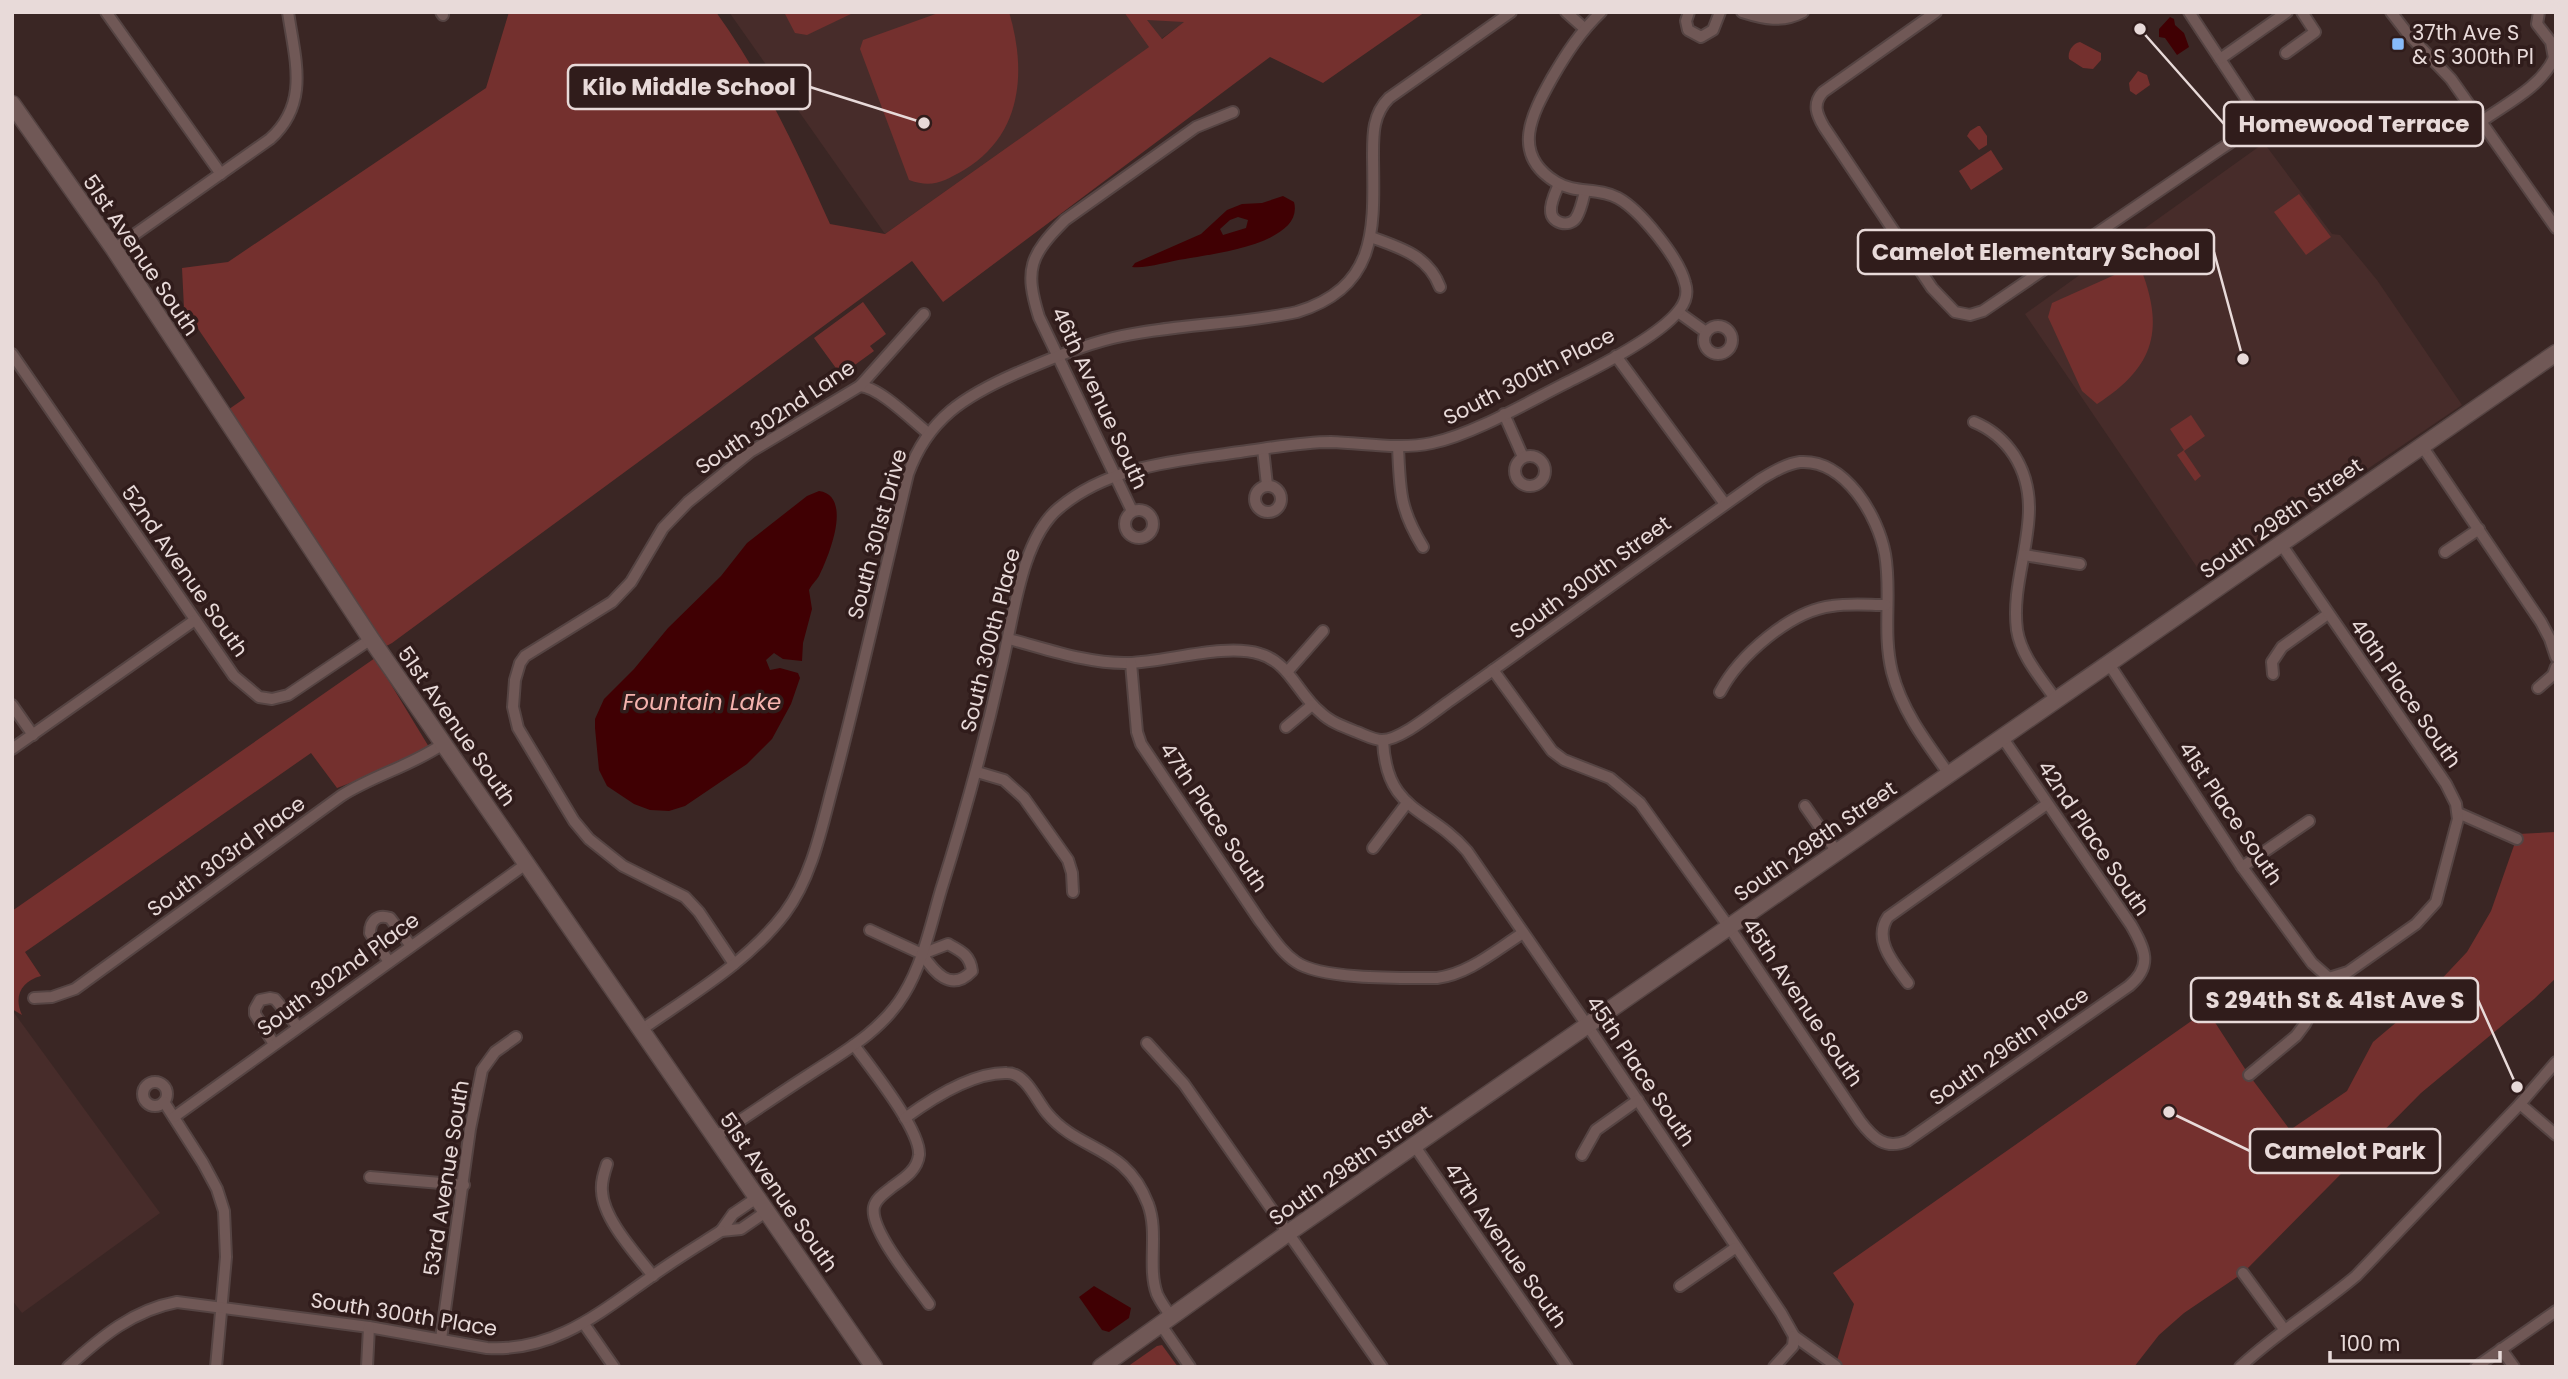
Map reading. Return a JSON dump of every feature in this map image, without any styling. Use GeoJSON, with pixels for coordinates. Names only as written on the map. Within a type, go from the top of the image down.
{"type":"FeatureCollection","features":[{"type":"Feature","properties":{"kind":"street"},"geometry":{"type":"LineString","coordinates":[[106,12],[221,174]]}},
{"type":"Feature","properties":{"kind":"street"},"geometry":{"type":"LineString","coordinates":[[114,249],[270,139],[281,128],[293,108],[297,77],[288,12]]}},
{"type":"Feature","properties":{"kind":"street"},"geometry":{"type":"LineString","coordinates":[[1440,287],[1432,271],[1420,258],[1371,237],[1374,126],[1380,110],[1396,94],[1511,12]]}},
{"type":"Feature","properties":{"kind":"street"},"geometry":{"type":"LineString","coordinates":[[1566,12],[1584,28]]}},
{"type":"Feature","properties":{"kind":"street"},"geometry":{"type":"LineString","coordinates":[[1601,12],[1584,28],[1566,54],[1536,106],[1529,127],[1528,142],[1533,157],[1545,173],[1559,184],[1610,194],[1636,212],[1655,234],[1686,283],[1685,299],[1678,312],[1706,332]]}},
{"type":"Feature","properties":{"kind":"street"},"geometry":{"type":"LineString","coordinates":[[1689,12],[1686,21],[1688,30],[1701,37],[1713,30],[1720,12]]}},
{"type":"Feature","properties":{"kind":"street"},"geometry":{"type":"LineString","coordinates":[[1743,13],[1778,20],[1803,12]]}},
{"type":"Feature","properties":{"kind":"street"},"geometry":{"type":"LineString","coordinates":[[1936,12],[1836,83],[1818,98],[1816,108],[1818,117],[1932,288],[1955,312],[1970,315],[1983,311],[2024,285],[2249,127],[2252,113],[2243,93],[2189,12]]}},
{"type":"Feature","properties":{"kind":"street"},"geometry":{"type":"LineString","coordinates":[[2220,58],[2287,12]]}},
{"type":"Feature","properties":{"kind":"street"},"geometry":{"type":"LineString","coordinates":[[2286,52],[2315,32],[2302,12]]}},
{"type":"Feature","properties":{"kind":"street"},"geometry":{"type":"LineString","coordinates":[[2391,12],[2408,34],[2443,69],[2556,228]]}},
{"type":"Feature","properties":{"kind":"street"},"geometry":{"type":"LineString","coordinates":[[2482,121],[2537,82],[2555,57],[2551,42],[2537,24],[2539,12]]}},
{"type":"Feature","properties":{"kind":"street","name":"51st Avenue South"},"geometry":{"type":"LineString","coordinates":[[12,104],[114,249],[371,639],[874,1367]]}},
{"type":"Feature","properties":{"kind":"street","name":"46th Avenue South"},"geometry":{"type":"LineString","coordinates":[[1132,511],[1057,356],[1032,294],[1031,264],[1037,251],[1065,220],[1207,121],[1233,112]]}},
{"type":"Feature","properties":{"kind":"street"},"geometry":{"type":"LineString","coordinates":[[1559,184],[1550,209],[1553,218],[1560,223],[1569,223],[1576,218],[1586,191]]}},
{"type":"Feature","properties":{"kind":"street","name":"South 301st Drive"},"geometry":{"type":"LineString","coordinates":[[641,1030],[734,964],[772,929],[793,900],[803,880],[819,835],[853,708],[908,474],[916,451],[928,433],[965,399],[1057,356],[1133,334],[1281,315],[1312,307],[1334,295],[1350,280],[1364,258],[1371,237]]}},
{"type":"Feature","properties":{"kind":"street","name":"South 300th Place"},"geometry":{"type":"LineString","coordinates":[[715,1137],[874,1030],[905,993],[922,954],[977,772],[1027,564],[1042,525],[1066,502],[1115,476],[1150,465],[1331,442],[1418,446],[1447,440],[1616,356],[1678,312]]}},
{"type":"Feature","properties":{"kind":"street","name":"South 302nd Lane"},"geometry":{"type":"LineString","coordinates":[[734,964],[699,912],[685,897],[623,866],[583,832],[527,746],[514,716],[514,680],[525,656],[605,607],[627,587],[663,528],[703,489],[750,452],[860,386],[923,314]]}},
{"type":"Feature","properties":{"kind":"street","name":"South 298th Street"},"geometry":{"type":"LineString","coordinates":[[1101,1367],[1414,1145],[2556,353]]}},
{"type":"Feature","properties":{"kind":"street","name":"52nd Avenue South"},"geometry":{"type":"LineString","coordinates":[[12,354],[195,620],[242,685],[254,695],[265,699],[288,695],[371,639]]}},
{"type":"Feature","properties":{"kind":"street"},"geometry":{"type":"LineString","coordinates":[[1616,356],[1725,504]]}},
{"type":"Feature","properties":{"kind":"street"},"geometry":{"type":"LineString","coordinates":[[860,386],[882,396],[928,433]]}},
{"type":"Feature","properties":{"kind":"street"},"geometry":{"type":"LineString","coordinates":[[1504,414],[1523,457]]}},
{"type":"Feature","properties":{"kind":"street"},"geometry":{"type":"LineString","coordinates":[[1974,422],[1985,426],[2005,442],[2024,472],[2030,509],[2016,618],[2018,634],[2027,656],[2056,700]]}},
{"type":"Feature","properties":{"kind":"street"},"geometry":{"type":"LineString","coordinates":[[1398,446],[1402,507],[1423,547]]}},
{"type":"Feature","properties":{"kind":"street"},"geometry":{"type":"LineString","coordinates":[[2421,446],[2546,631],[2556,657]]}},
{"type":"Feature","properties":{"kind":"street"},"geometry":{"type":"LineString","coordinates":[[1263,449],[1267,485]]}},
{"type":"Feature","properties":{"kind":"street","name":"South 300th Street"},"geometry":{"type":"LineString","coordinates":[[1384,740],[1410,727],[1493,670],[1761,479],[1784,467],[1802,462],[1825,467],[1852,488],[1871,515],[1885,554],[1886,606]]}},
{"type":"Feature","properties":{"kind":"street"},"geometry":{"type":"LineString","coordinates":[[2445,552],[2479,529]]}},
{"type":"Feature","properties":{"kind":"street","name":"40th Place South"},"geometry":{"type":"LineString","coordinates":[[2281,544],[2440,775],[2454,797],[2458,813]]}},
{"type":"Feature","properties":{"kind":"street"},"geometry":{"type":"LineString","coordinates":[[2024,555],[2080,564]]}},
{"type":"Feature","properties":{"kind":"street"},"geometry":{"type":"LineString","coordinates":[[1720,692],[1731,674],[1749,654],[1800,617],[1834,606],[1886,606],[1886,639],[1896,685],[1913,722],[1949,774]]}},
{"type":"Feature","properties":{"kind":"street"},"geometry":{"type":"LineString","coordinates":[[2273,674],[2272,662],[2282,647],[2328,614]]}},
{"type":"Feature","properties":{"kind":"street"},"geometry":{"type":"LineString","coordinates":[[12,749],[195,620]]}},
{"type":"Feature","properties":{"kind":"street"},"geometry":{"type":"LineString","coordinates":[[1287,672],[1324,631]]}},
{"type":"Feature","properties":{"kind":"street"},"geometry":{"type":"LineString","coordinates":[[1009,639],[1098,662],[1131,663],[1247,651],[1265,655],[1287,672],[1312,705],[1331,721],[1384,740]]}},
{"type":"Feature","properties":{"kind":"street","name":"47th Place South"},"geometry":{"type":"LineString","coordinates":[[1131,663],[1137,732],[1146,753],[1260,921],[1290,958],[1310,969],[1334,974],[1447,977],[1473,965],[1522,933]]}},
{"type":"Feature","properties":{"kind":"street","name":"41st Place South"},"geometry":{"type":"LineString","coordinates":[[2109,664],[2242,867],[2312,963],[2329,978]]}},
{"type":"Feature","properties":{"kind":"street"},"geometry":{"type":"LineString","coordinates":[[2538,688],[2553,675],[2556,667]]}},
{"type":"Feature","properties":{"kind":"street","name":"45th Avenue South"},"geometry":{"type":"LineString","coordinates":[[1493,670],[1552,751],[1564,760],[1610,778],[1640,803],[1729,927],[1851,1109],[1871,1135],[1886,1144]]}},
{"type":"Feature","properties":{"kind":"street"},"geometry":{"type":"LineString","coordinates":[[12,705],[33,735]]}},
{"type":"Feature","properties":{"kind":"street"},"geometry":{"type":"LineString","coordinates":[[1286,727],[1312,705]]}},
{"type":"Feature","properties":{"kind":"street","name":"42nd Place South"},"geometry":{"type":"LineString","coordinates":[[2002,737],[2131,925],[2143,949],[2145,965]]}},
{"type":"Feature","properties":{"kind":"street","name":"45th Place South"},"geometry":{"type":"LineString","coordinates":[[1384,740],[1388,773],[1395,788],[1407,803],[1462,845],[1638,1100],[1794,1336],[1836,1366]]}},
{"type":"Feature","properties":{"kind":"street","name":"South 303rd Place"},"geometry":{"type":"LineString","coordinates":[[34,998],[52,997],[75,989],[341,796],[368,780],[411,764],[443,744]]}},
{"type":"Feature","properties":{"kind":"street"},"geometry":{"type":"LineString","coordinates":[[977,772],[1003,780],[1024,798],[1068,860],[1073,892]]}},
{"type":"Feature","properties":{"kind":"street"},"geometry":{"type":"LineString","coordinates":[[1373,848],[1407,803]]}},
{"type":"Feature","properties":{"kind":"street"},"geometry":{"type":"LineString","coordinates":[[1908,983],[1885,948],[1882,934],[1888,917],[2046,804]]}},
{"type":"Feature","properties":{"kind":"street"},"geometry":{"type":"LineString","coordinates":[[1805,806],[1837,852]]}},
{"type":"Feature","properties":{"kind":"street"},"geometry":{"type":"LineString","coordinates":[[2249,1075],[2296,1036],[2329,978],[2348,972],[2431,911],[2440,892],[2458,813],[2517,839]]}},
{"type":"Feature","properties":{"kind":"street"},"geometry":{"type":"LineString","coordinates":[[2242,867],[2309,821]]}},
{"type":"Feature","properties":{"kind":"street","name":"South 302nd Place"},"geometry":{"type":"LineString","coordinates":[[174,1117],[526,863]]}},
{"type":"Feature","properties":{"kind":"street"},"geometry":{"type":"LineString","coordinates":[[389,962],[370,933],[375,919],[385,916],[390,918],[411,946]]}},
{"type":"Feature","properties":{"kind":"street"},"geometry":{"type":"LineString","coordinates":[[870,930],[922,954]]}},
{"type":"Feature","properties":{"kind":"street","name":"South 296th Place"},"geometry":{"type":"LineString","coordinates":[[1886,1144],[1907,1141],[2129,986],[2139,977],[2145,965]]}},
{"type":"Feature","properties":{"kind":"street"},"geometry":{"type":"LineString","coordinates":[[274,1044],[255,1014],[256,1004],[260,1000],[275,999],[298,1027]]}},
{"type":"Feature","properties":{"kind":"street","name":"53rd Avenue South"},"geometry":{"type":"LineString","coordinates":[[441,1339],[470,1129],[482,1070],[495,1052],[516,1037]]}},
{"type":"Feature","properties":{"kind":"street"},"geometry":{"type":"LineString","coordinates":[[1147,1043],[1184,1084],[1382,1367]]}},
{"type":"Feature","properties":{"kind":"street"},"geometry":{"type":"LineString","coordinates":[[854,1045],[914,1133],[919,1152],[916,1164],[910,1173],[878,1199],[874,1215],[881,1235],[929,1304]]}},
{"type":"Feature","properties":{"kind":"street"},"geometry":{"type":"LineString","coordinates":[[2240,1367],[2284,1329],[2326,1301],[2356,1276],[2520,1104],[2556,1062]]}},
{"type":"Feature","properties":{"kind":"street"},"geometry":{"type":"LineString","coordinates":[[905,1118],[935,1097],[960,1085],[1007,1073],[1018,1076],[1056,1122],[1109,1154],[1134,1177],[1145,1196],[1152,1219],[1156,1290],[1166,1321],[1190,1367]]}},
{"type":"Feature","properties":{"kind":"street"},"geometry":{"type":"LineString","coordinates":[[1582,1155],[1596,1130],[1638,1100]]}},
{"type":"Feature","properties":{"kind":"street"},"geometry":{"type":"LineString","coordinates":[[164,1102],[203,1163],[217,1189],[224,1211],[226,1246],[216,1367]]}},
{"type":"Feature","properties":{"kind":"street"},"geometry":{"type":"LineString","coordinates":[[2520,1104],[2556,1135]]}},
{"type":"Feature","properties":{"kind":"street","name":"47th Avenue South"},"geometry":{"type":"LineString","coordinates":[[1414,1145],[1567,1367]]}},
{"type":"Feature","properties":{"kind":"street"},"geometry":{"type":"LineString","coordinates":[[607,1164],[602,1193],[606,1207],[620,1233],[653,1276]]}},
{"type":"Feature","properties":{"kind":"street"},"geometry":{"type":"LineString","coordinates":[[370,1177],[464,1185]]}},
{"type":"Feature","properties":{"kind":"street","name":"South 300th Place"},"geometry":{"type":"LineString","coordinates":[[721,1231],[741,1229],[763,1204]]}},
{"type":"Feature","properties":{"kind":"street","name":"South 300th Place"},"geometry":{"type":"LineString","coordinates":[[68,1367],[132,1317],[155,1306],[177,1303],[369,1327],[486,1348],[517,1348],[550,1340],[584,1324],[721,1231],[733,1214],[763,1204]]}},
{"type":"Feature","properties":{"kind":"street"},"geometry":{"type":"LineString","coordinates":[[1681,1286],[1735,1248]]}},
{"type":"Feature","properties":{"kind":"street"},"geometry":{"type":"LineString","coordinates":[[2243,1273],[2284,1329]]}},
{"type":"Feature","properties":{"kind":"street"},"geometry":{"type":"LineString","coordinates":[[2476,1367],[2556,1311]]}},
{"type":"Feature","properties":{"kind":"street"},"geometry":{"type":"LineString","coordinates":[[584,1324],[614,1367]]}},
{"type":"Feature","properties":{"kind":"street"},"geometry":{"type":"LineString","coordinates":[[367,1367],[369,1327]]}},
{"type":"Feature","properties":{"kind":"street"},"geometry":{"type":"LineString","coordinates":[[1774,1367],[1793,1346],[1794,1336]]}},
{"type":"Feature","properties":{"kind":"street"},"geometry":{"type":"LineString","coordinates":[[2501,1349],[2514,1367]]}},
{"type":"Feature","properties":{"kind":"shaded area"},"geometry":{"type":"Polygon","coordinates":[[[509,12],[716,12],[764,88],[830,224],[885,234],[1149,47],[1124,12],[1425,12],[1323,83],[1270,57],[943,302],[912,261],[379,650],[222,414],[245,398],[184,308],[182,268],[228,262],[486,88],[509,12]],[[1147,20],[1162,39],[1184,22],[1147,20]]]}},
{"type":"Feature","properties":{"kind":"shaded area"},"geometry":{"type":"Polygon","coordinates":[[[729,12],[1199,12],[885,234],[729,12]]]}},
{"type":"Feature","properties":{"kind":"shaded area"},"geometry":{"type":"Polygon","coordinates":[[[784,12],[855,12],[807,35],[795,33],[784,12]]]}},
{"type":"Feature","properties":{"kind":"shaded area"},"geometry":{"type":"Polygon","coordinates":[[[941,12],[1009,12],[1018,57],[1018,79],[1008,120],[998,139],[983,156],[950,178],[924,184],[909,180],[860,49],[863,40],[941,12]]]}},
{"type":"Feature","properties":{"kind":"shaded area"},"geometry":{"type":"Polygon","coordinates":[[[2080,42],[2101,53],[2101,60],[2093,69],[2083,68],[2069,59],[2071,48],[2080,42]]]}},
{"type":"Feature","properties":{"kind":"shaded area"},"geometry":{"type":"Polygon","coordinates":[[[2138,71],[2147,75],[2150,85],[2136,95],[2130,91],[2129,83],[2138,71]]]}},
{"type":"Feature","properties":{"kind":"shaded area"},"geometry":{"type":"Polygon","coordinates":[[[1978,126],[1987,136],[1987,145],[1979,150],[1967,136],[1978,126]]]}},
{"type":"Feature","properties":{"kind":"shaded area"},"geometry":{"type":"Polygon","coordinates":[[[2264,143],[2332,234],[2340,235],[2377,280],[2462,405],[2205,579],[2025,314],[2264,143]]]}},
{"type":"Feature","properties":{"kind":"shaded area"},"geometry":{"type":"Polygon","coordinates":[[[1991,150],[2003,169],[1971,190],[1959,171],[1991,150]]]}},
{"type":"Feature","properties":{"kind":"shaded area"},"geometry":{"type":"Polygon","coordinates":[[[2299,194],[2331,237],[2306,255],[2274,212],[2299,194]]]}},
{"type":"Feature","properties":{"kind":"shaded area"},"geometry":{"type":"Polygon","coordinates":[[[2139,264],[2152,308],[2150,344],[2132,375],[2097,404],[2082,391],[2048,317],[2052,303],[2139,264]]]}},
{"type":"Feature","properties":{"kind":"shaded area"},"geometry":{"type":"Polygon","coordinates":[[[863,302],[886,334],[870,346],[874,351],[841,375],[814,338],[863,302]]]}},
{"type":"Feature","properties":{"kind":"shaded area"},"geometry":{"type":"Polygon","coordinates":[[[2191,415],[2205,436],[2184,451],[2201,476],[2195,481],[2177,455],[2184,450],[2170,429],[2191,415]]]}},
{"type":"Feature","properties":{"kind":"shaded area"},"geometry":{"type":"Polygon","coordinates":[[[375,658],[432,752],[337,788],[311,753],[25,952],[41,976],[34,978],[21,990],[18,1002],[22,1015],[12,1009],[12,911],[375,658]]]}},
{"type":"Feature","properties":{"kind":"shaded area"},"geometry":{"type":"Polygon","coordinates":[[[2556,832],[2556,978],[2421,1093],[2243,1273],[2184,1313],[2159,1335],[2134,1367],[1835,1367],[1854,1304],[1833,1273],[2207,1010],[2249,1075],[2290,1130],[2347,1091],[2373,1042],[2418,1004],[2467,952],[2491,911],[2518,834],[2556,832]]]}},
{"type":"Feature","properties":{"kind":"shaded area"},"geometry":{"type":"Polygon","coordinates":[[[12,1010],[160,1213],[22,1313],[12,1300],[12,1010]]]}},
{"type":"Feature","properties":{"kind":"shaded area"},"geometry":{"type":"Polygon","coordinates":[[[1162,1345],[1178,1367],[1127,1367],[1157,1346],[1162,1345]]]}},
{"type":"Feature","properties":{"kind":"water"},"geometry":{"type":"Polygon","coordinates":[[[2170,17],[2184,33],[2189,47],[2177,55],[2165,38],[2159,37],[2159,29],[2170,17]]]}},
{"type":"Feature","properties":{"kind":"water"},"geometry":{"type":"Polygon","coordinates":[[[1283,196],[1294,202],[1294,216],[1285,228],[1253,244],[1151,266],[1132,267],[1135,263],[1201,234],[1227,210],[1242,204],[1262,203],[1283,196]],[[1238,217],[1220,229],[1223,235],[1246,228],[1248,220],[1238,217]]]}},
{"type":"Feature","properties":{"kind":"water","name":"Fountain Lake"},"geometry":{"type":"Polygon","coordinates":[[[819,491],[829,495],[835,504],[836,529],[823,567],[809,590],[812,609],[803,643],[802,661],[783,659],[774,653],[766,660],[770,670],[780,668],[798,673],[800,678],[791,704],[772,739],[747,764],[685,806],[669,811],[650,810],[634,804],[607,786],[599,770],[595,719],[604,699],[634,669],[668,628],[721,576],[747,543],[807,496],[819,491]]]}},
{"type":"Feature","properties":{"kind":"water"},"geometry":{"type":"Polygon","coordinates":[[[1094,1286],[1131,1308],[1129,1318],[1109,1332],[1102,1330],[1079,1297],[1094,1286]]]}},
{"type":"Feature","properties":{"kind":"place","name":"Homewood Terrace"},"geometry":{"type":"Point","coordinates":[2140,29]}},
{"type":"Feature","properties":{"kind":"place","name":"37th Ave S & S 300th Pl"},"geometry":{"type":"Point","coordinates":[2398,44]}},
{"type":"Feature","properties":{"kind":"place","name":"Kilo Middle School"},"geometry":{"type":"Point","coordinates":[924,123]}},
{"type":"Feature","properties":{"kind":"place","name":"Camelot Elementary School"},"geometry":{"type":"Point","coordinates":[2243,359]}},
{"type":"Feature","properties":{"kind":"place","name":"S 294th St & 41st Ave S"},"geometry":{"type":"Point","coordinates":[2517,1087]}},
{"type":"Feature","properties":{"kind":"place","name":"Camelot Park"},"geometry":{"type":"Point","coordinates":[2169,1112]}}]}
